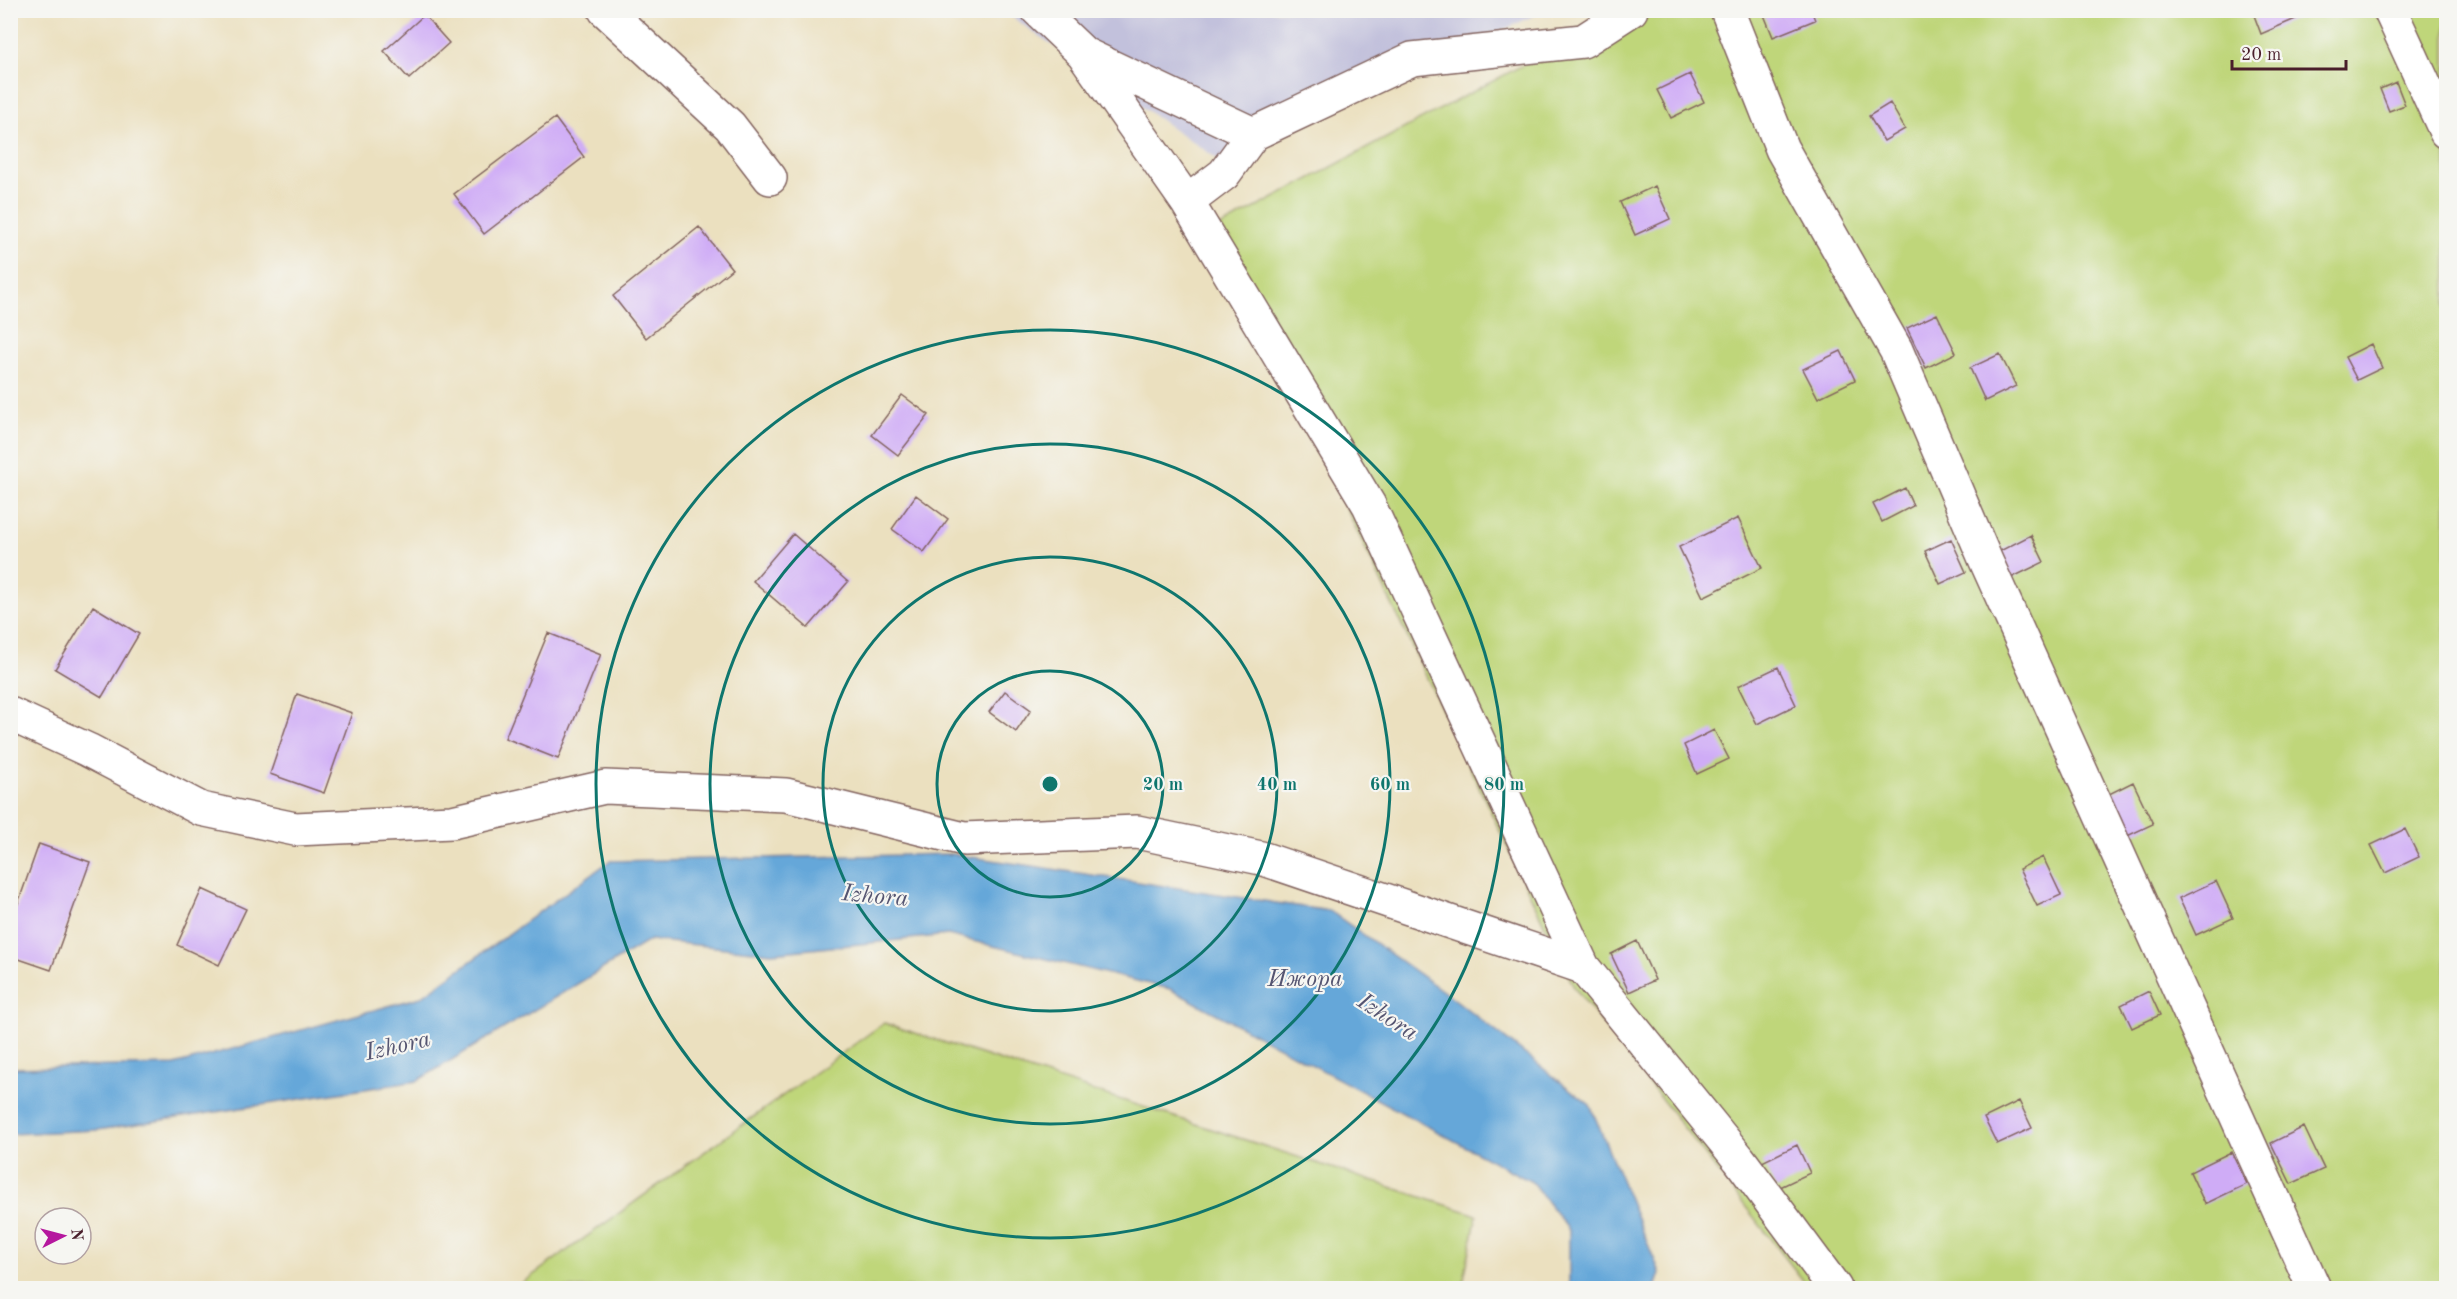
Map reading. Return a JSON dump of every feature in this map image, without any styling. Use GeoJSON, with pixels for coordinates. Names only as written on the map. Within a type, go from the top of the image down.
{"type":"FeatureCollection","features":[{"type":"Feature","properties":{"kind":"street"},"geometry":{"type":"LineString","coordinates":[[605,10],[730,126],[770,178]]}},
{"type":"Feature","properties":{"kind":"street"},"geometry":{"type":"LineString","coordinates":[[1038,10],[1083,53],[1187,202],[1369,505],[1583,967],[1739,1159],[1835,1288]]}},
{"type":"Feature","properties":{"kind":"street"},"geometry":{"type":"LineString","coordinates":[[1187,202],[1224,174],[1253,134],[1413,59],[1583,41],[1632,10]]}},
{"type":"Feature","properties":{"kind":"street"},"geometry":{"type":"LineString","coordinates":[[1727,10],[1782,149],[1896,350],[1986,561],[2314,1288]]}},
{"type":"Feature","properties":{"kind":"street"},"geometry":{"type":"LineString","coordinates":[[2390,10],[2446,132]]}},
{"type":"Feature","properties":{"kind":"street"},"geometry":{"type":"LineString","coordinates":[[1083,53],[1253,134]]}},
{"type":"Feature","properties":{"kind":"street"},"geometry":{"type":"LineString","coordinates":[[10,714],[88,750],[201,809],[295,829],[452,822],[605,787],[786,795],[964,839],[1137,832],[1262,858],[1583,967]]}},
{"type":"Feature","properties":{"kind":"shaded area"},"geometry":{"type":"Polygon","coordinates":[[[1003,11],[1544,11],[1219,160],[1003,11]]]}},
{"type":"Feature","properties":{"kind":"green space"},"geometry":{"type":"Polygon","coordinates":[[[1624,11],[2446,11],[2446,1288],[1809,1288],[1574,987],[1214,230],[1624,11]]]}},
{"type":"Feature","properties":{"kind":"green space"},"geometry":{"type":"Polygon","coordinates":[[[884,1023],[1477,1215],[1462,1288],[515,1288],[884,1023]]]}},
{"type":"Feature","properties":{"kind":"water","name":"Ижора"},"geometry":{"type":"Polygon","coordinates":[[[952,854],[1330,911],[1457,1001],[1590,1105],[1660,1273],[1655,1288],[1569,1288],[1569,1230],[1532,1182],[1170,989],[948,935],[772,953],[650,940],[417,1081],[98,1130],[11,1134],[11,1068],[174,1065],[421,997],[610,861],[952,854]]]}},
{"type":"Feature","properties":{"kind":"building"},"geometry":{"type":"Polygon","coordinates":[[[1762,10],[1811,10],[1815,20],[1773,37],[1762,10]]]}},
{"type":"Feature","properties":{"kind":"building"},"geometry":{"type":"Polygon","coordinates":[[[2252,10],[2297,10],[2300,17],[2261,34],[2252,10]]]}},
{"type":"Feature","properties":{"kind":"building"},"geometry":{"type":"Polygon","coordinates":[[[424,15],[449,43],[409,79],[384,51],[424,15]]]}},
{"type":"Feature","properties":{"kind":"building"},"geometry":{"type":"Polygon","coordinates":[[[1690,74],[1704,102],[1671,118],[1657,90],[1690,74]]]}},
{"type":"Feature","properties":{"kind":"building"},"geometry":{"type":"Polygon","coordinates":[[[2396,82],[2405,105],[2389,111],[2380,89],[2396,82]]]}},
{"type":"Feature","properties":{"kind":"building"},"geometry":{"type":"Polygon","coordinates":[[[1890,103],[1905,129],[1884,141],[1869,116],[1890,103]]]}},
{"type":"Feature","properties":{"kind":"building"},"geometry":{"type":"Polygon","coordinates":[[[555,118],[584,157],[484,234],[454,194],[555,118]]]}},
{"type":"Feature","properties":{"kind":"building"},"geometry":{"type":"Polygon","coordinates":[[[1655,186],[1670,219],[1635,235],[1620,202],[1655,186]]]}},
{"type":"Feature","properties":{"kind":"building"},"geometry":{"type":"Polygon","coordinates":[[[699,227],[732,269],[646,338],[613,296],[699,227]]]}},
{"type":"Feature","properties":{"kind":"building"},"geometry":{"type":"Polygon","coordinates":[[[1937,314],[1956,353],[1926,368],[1907,328],[1937,314]]]}},
{"type":"Feature","properties":{"kind":"building"},"geometry":{"type":"Polygon","coordinates":[[[2371,344],[2382,368],[2357,380],[2345,357],[2371,344]]]}},
{"type":"Feature","properties":{"kind":"building"},"geometry":{"type":"Polygon","coordinates":[[[1841,351],[1855,380],[1818,398],[1803,369],[1841,351]]]}},
{"type":"Feature","properties":{"kind":"building"},"geometry":{"type":"Polygon","coordinates":[[[2000,354],[2016,386],[1985,401],[1970,368],[2000,354]]]}},
{"type":"Feature","properties":{"kind":"building"},"geometry":{"type":"Polygon","coordinates":[[[902,395],[929,415],[898,455],[872,435],[902,395]]]}},
{"type":"Feature","properties":{"kind":"building"},"geometry":{"type":"Polygon","coordinates":[[[1905,488],[1913,506],[1882,522],[1873,504],[1905,488]]]}},
{"type":"Feature","properties":{"kind":"building"},"geometry":{"type":"Polygon","coordinates":[[[916,495],[948,519],[924,552],[892,529],[916,495]]]}},
{"type":"Feature","properties":{"kind":"building"},"geometry":{"type":"Polygon","coordinates":[[[1738,518],[1762,568],[1703,597],[1679,547],[1738,518]]]}},
{"type":"Feature","properties":{"kind":"building"},"geometry":{"type":"Polygon","coordinates":[[[793,534],[848,582],[808,628],[753,581],[793,534]]]}},
{"type":"Feature","properties":{"kind":"building"},"geometry":{"type":"Polygon","coordinates":[[[2031,535],[2044,562],[2011,578],[1998,552],[2031,535]]]}},
{"type":"Feature","properties":{"kind":"building"},"geometry":{"type":"Polygon","coordinates":[[[1951,539],[1966,572],[1940,584],[1925,551],[1951,539]]]}},
{"type":"Feature","properties":{"kind":"building"},"geometry":{"type":"Polygon","coordinates":[[[93,606],[139,634],[102,697],[55,669],[93,606]]]}},
{"type":"Feature","properties":{"kind":"building"},"geometry":{"type":"Polygon","coordinates":[[[548,633],[601,654],[558,759],[505,738],[548,633]]]}},
{"type":"Feature","properties":{"kind":"building"},"geometry":{"type":"Polygon","coordinates":[[[1778,667],[1796,705],[1757,724],[1738,686],[1778,667]]]}},
{"type":"Feature","properties":{"kind":"building"},"geometry":{"type":"Polygon","coordinates":[[[1005,691],[1031,710],[1016,732],[989,712],[1005,691]]]}},
{"type":"Feature","properties":{"kind":"building"},"geometry":{"type":"Polygon","coordinates":[[[297,694],[352,713],[324,793],[270,774],[297,694]]]}},
{"type":"Feature","properties":{"kind":"building"},"geometry":{"type":"Polygon","coordinates":[[[1714,730],[1729,759],[1697,774],[1684,745],[1714,730]]]}},
{"type":"Feature","properties":{"kind":"building"},"geometry":{"type":"Polygon","coordinates":[[[2133,782],[2153,824],[2123,838],[2103,797],[2133,782]]]}},
{"type":"Feature","properties":{"kind":"building"},"geometry":{"type":"Polygon","coordinates":[[[2405,829],[2419,857],[2385,873],[2371,845],[2405,829]]]}},
{"type":"Feature","properties":{"kind":"building"},"geometry":{"type":"Polygon","coordinates":[[[39,844],[90,862],[51,970],[10,956],[10,926],[39,844]]]}},
{"type":"Feature","properties":{"kind":"building"},"geometry":{"type":"Polygon","coordinates":[[[2043,857],[2061,895],[2037,906],[2019,869],[2043,857]]]}},
{"type":"Feature","properties":{"kind":"building"},"geometry":{"type":"Polygon","coordinates":[[[2216,881],[2233,918],[2196,935],[2179,898],[2216,881]]]}},
{"type":"Feature","properties":{"kind":"building"},"geometry":{"type":"Polygon","coordinates":[[[202,889],[246,909],[219,965],[177,945],[202,889]]]}},
{"type":"Feature","properties":{"kind":"building"},"geometry":{"type":"Polygon","coordinates":[[[1637,941],[1655,980],[1629,992],[1611,954],[1637,941]]]}},
{"type":"Feature","properties":{"kind":"building"},"geometry":{"type":"Polygon","coordinates":[[[2149,991],[2160,1015],[2132,1028],[2121,1005],[2149,991]]]}},
{"type":"Feature","properties":{"kind":"building"},"geometry":{"type":"Polygon","coordinates":[[[2019,1101],[2032,1128],[1997,1144],[1984,1118],[2019,1101]]]}},
{"type":"Feature","properties":{"kind":"building"},"geometry":{"type":"Polygon","coordinates":[[[2304,1127],[2324,1169],[2291,1184],[2271,1143],[2304,1127]]]}},
{"type":"Feature","properties":{"kind":"building"},"geometry":{"type":"Polygon","coordinates":[[[1797,1145],[1810,1173],[1776,1189],[1762,1162],[1797,1145]]]}},
{"type":"Feature","properties":{"kind":"building"},"geometry":{"type":"Polygon","coordinates":[[[2231,1152],[2247,1184],[2205,1204],[2190,1172],[2231,1152]]]}},
{"type":"Feature","properties":{"kind":"water label","name":"Izhora"},"geometry":{"type":"Point","coordinates":[875,897]}},
{"type":"Feature","properties":{"kind":"water label","name":"Izhora"},"geometry":{"type":"Point","coordinates":[1387,1018]}},
{"type":"Feature","properties":{"kind":"water label","name":"Izhora"},"geometry":{"type":"Point","coordinates":[398,1047]}}]}
